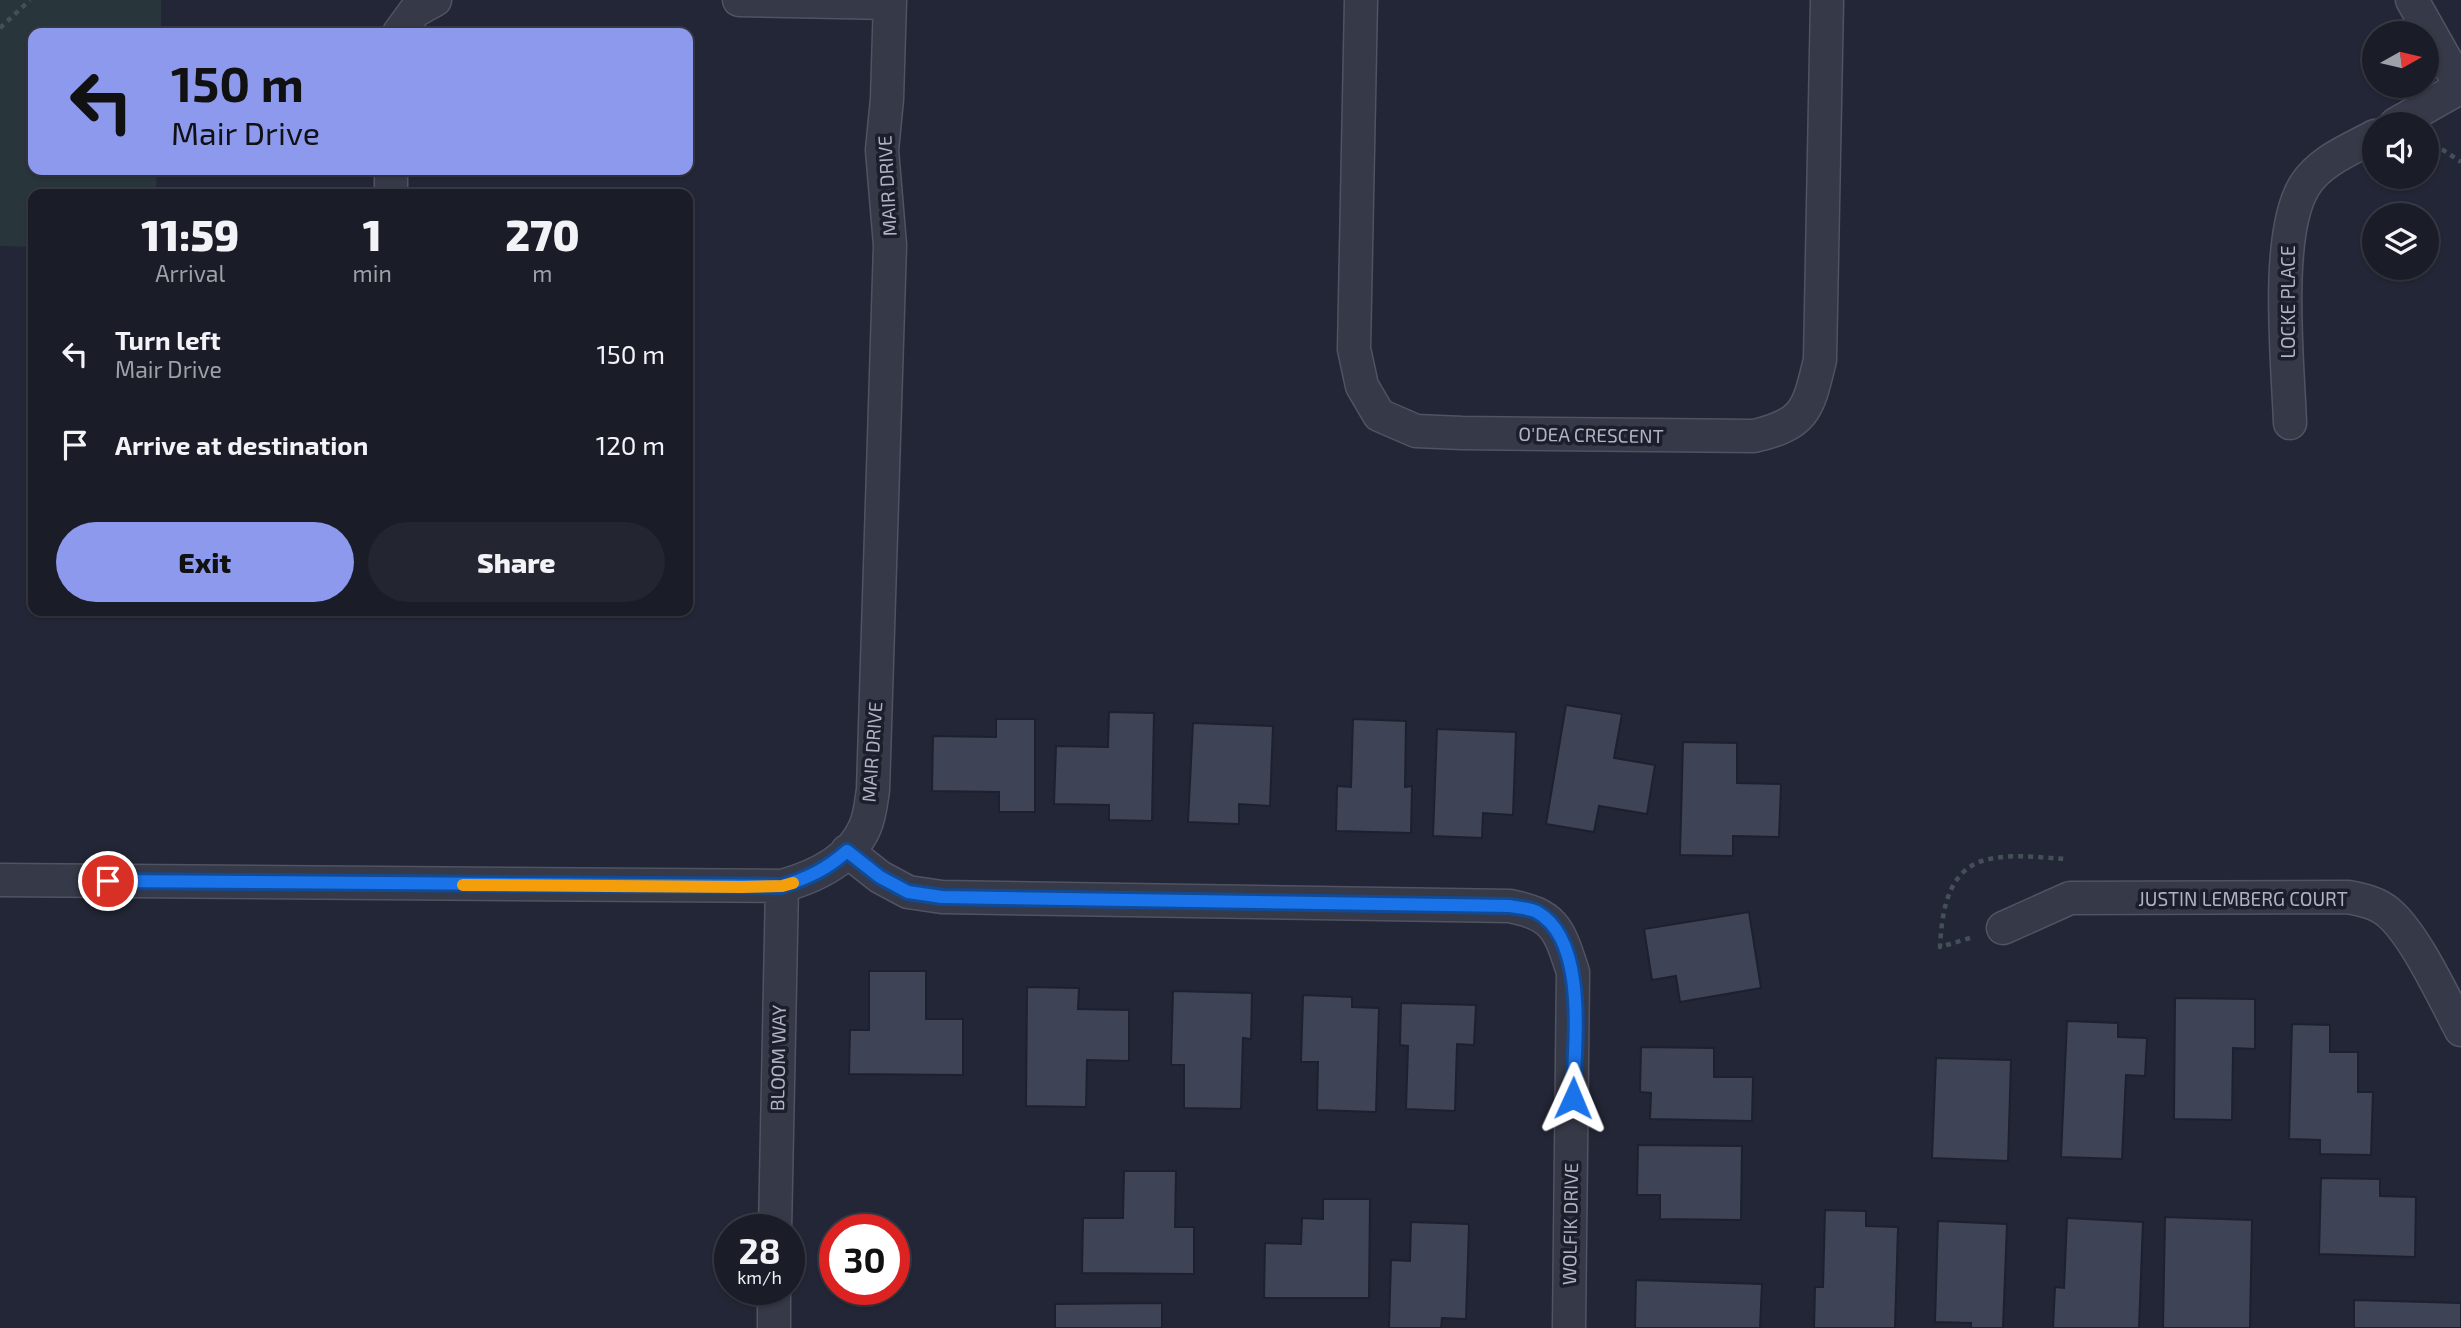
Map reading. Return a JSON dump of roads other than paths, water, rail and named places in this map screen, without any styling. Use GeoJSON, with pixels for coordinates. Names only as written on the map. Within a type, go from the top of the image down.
{"type":"FeatureCollection","features":[{"type":"Feature","properties":{"kind":"street"},"geometry":{"type":"LineString","coordinates":[[403,28],[415,11],[435,0]]}},
{"type":"Feature","properties":{"kind":"street"},"geometry":{"type":"LineString","coordinates":[[739,0],[890,1]]}},
{"type":"Feature","properties":{"kind":"street","name":"O'DEA CRESCENT"},"geometry":{"type":"LineString","coordinates":[[1361,0],[1354,349],[1362,386],[1379,415],[1416,431],[1754,436],[1779,430],[1802,416],[1812,392],[1819,360],[1827,0]]}},
{"type":"Feature","properties":{"kind":"street"},"geometry":{"type":"LineString","coordinates":[[2412,0],[2461,87],[2417,112]]}},
{"type":"Feature","properties":{"kind":"street","name":"MAIR DRIVE"},"geometry":{"type":"LineString","coordinates":[[0,880],[782,886],[804,880],[827,869],[847,851],[865,827],[873,790],[890,245],[882,150],[887,99],[890,1]]}},
{"type":"Feature","properties":{"kind":"street","name":"LOCKE PLACE"},"geometry":{"type":"LineString","coordinates":[[2290,423],[2287,241],[2294,208],[2306,183],[2325,164],[2362,143]]}},
{"type":"Feature","properties":{"kind":"street","name":"WOLFIK DRIVE"},"geometry":{"type":"LineString","coordinates":[[847,851],[880,877],[908,892],[942,897],[1496,906],[1536,911],[1554,926],[1573,972],[1569,1328]]}},
{"type":"Feature","properties":{"kind":"street","name":"BLOOM WAY"},"geometry":{"type":"LineString","coordinates":[[775,1214],[782,886]]}},
{"type":"Feature","properties":{"kind":"street","name":"JUSTIN LEMBERG COURT"},"geometry":{"type":"LineString","coordinates":[[2003,928],[2070,898],[2348,897],[2369,902],[2388,912],[2403,927],[2461,1030]]}},
{"type":"Feature","properties":{"kind":"street"},"geometry":{"type":"LineString","coordinates":[[774,1305],[774,1328]]}}]}
